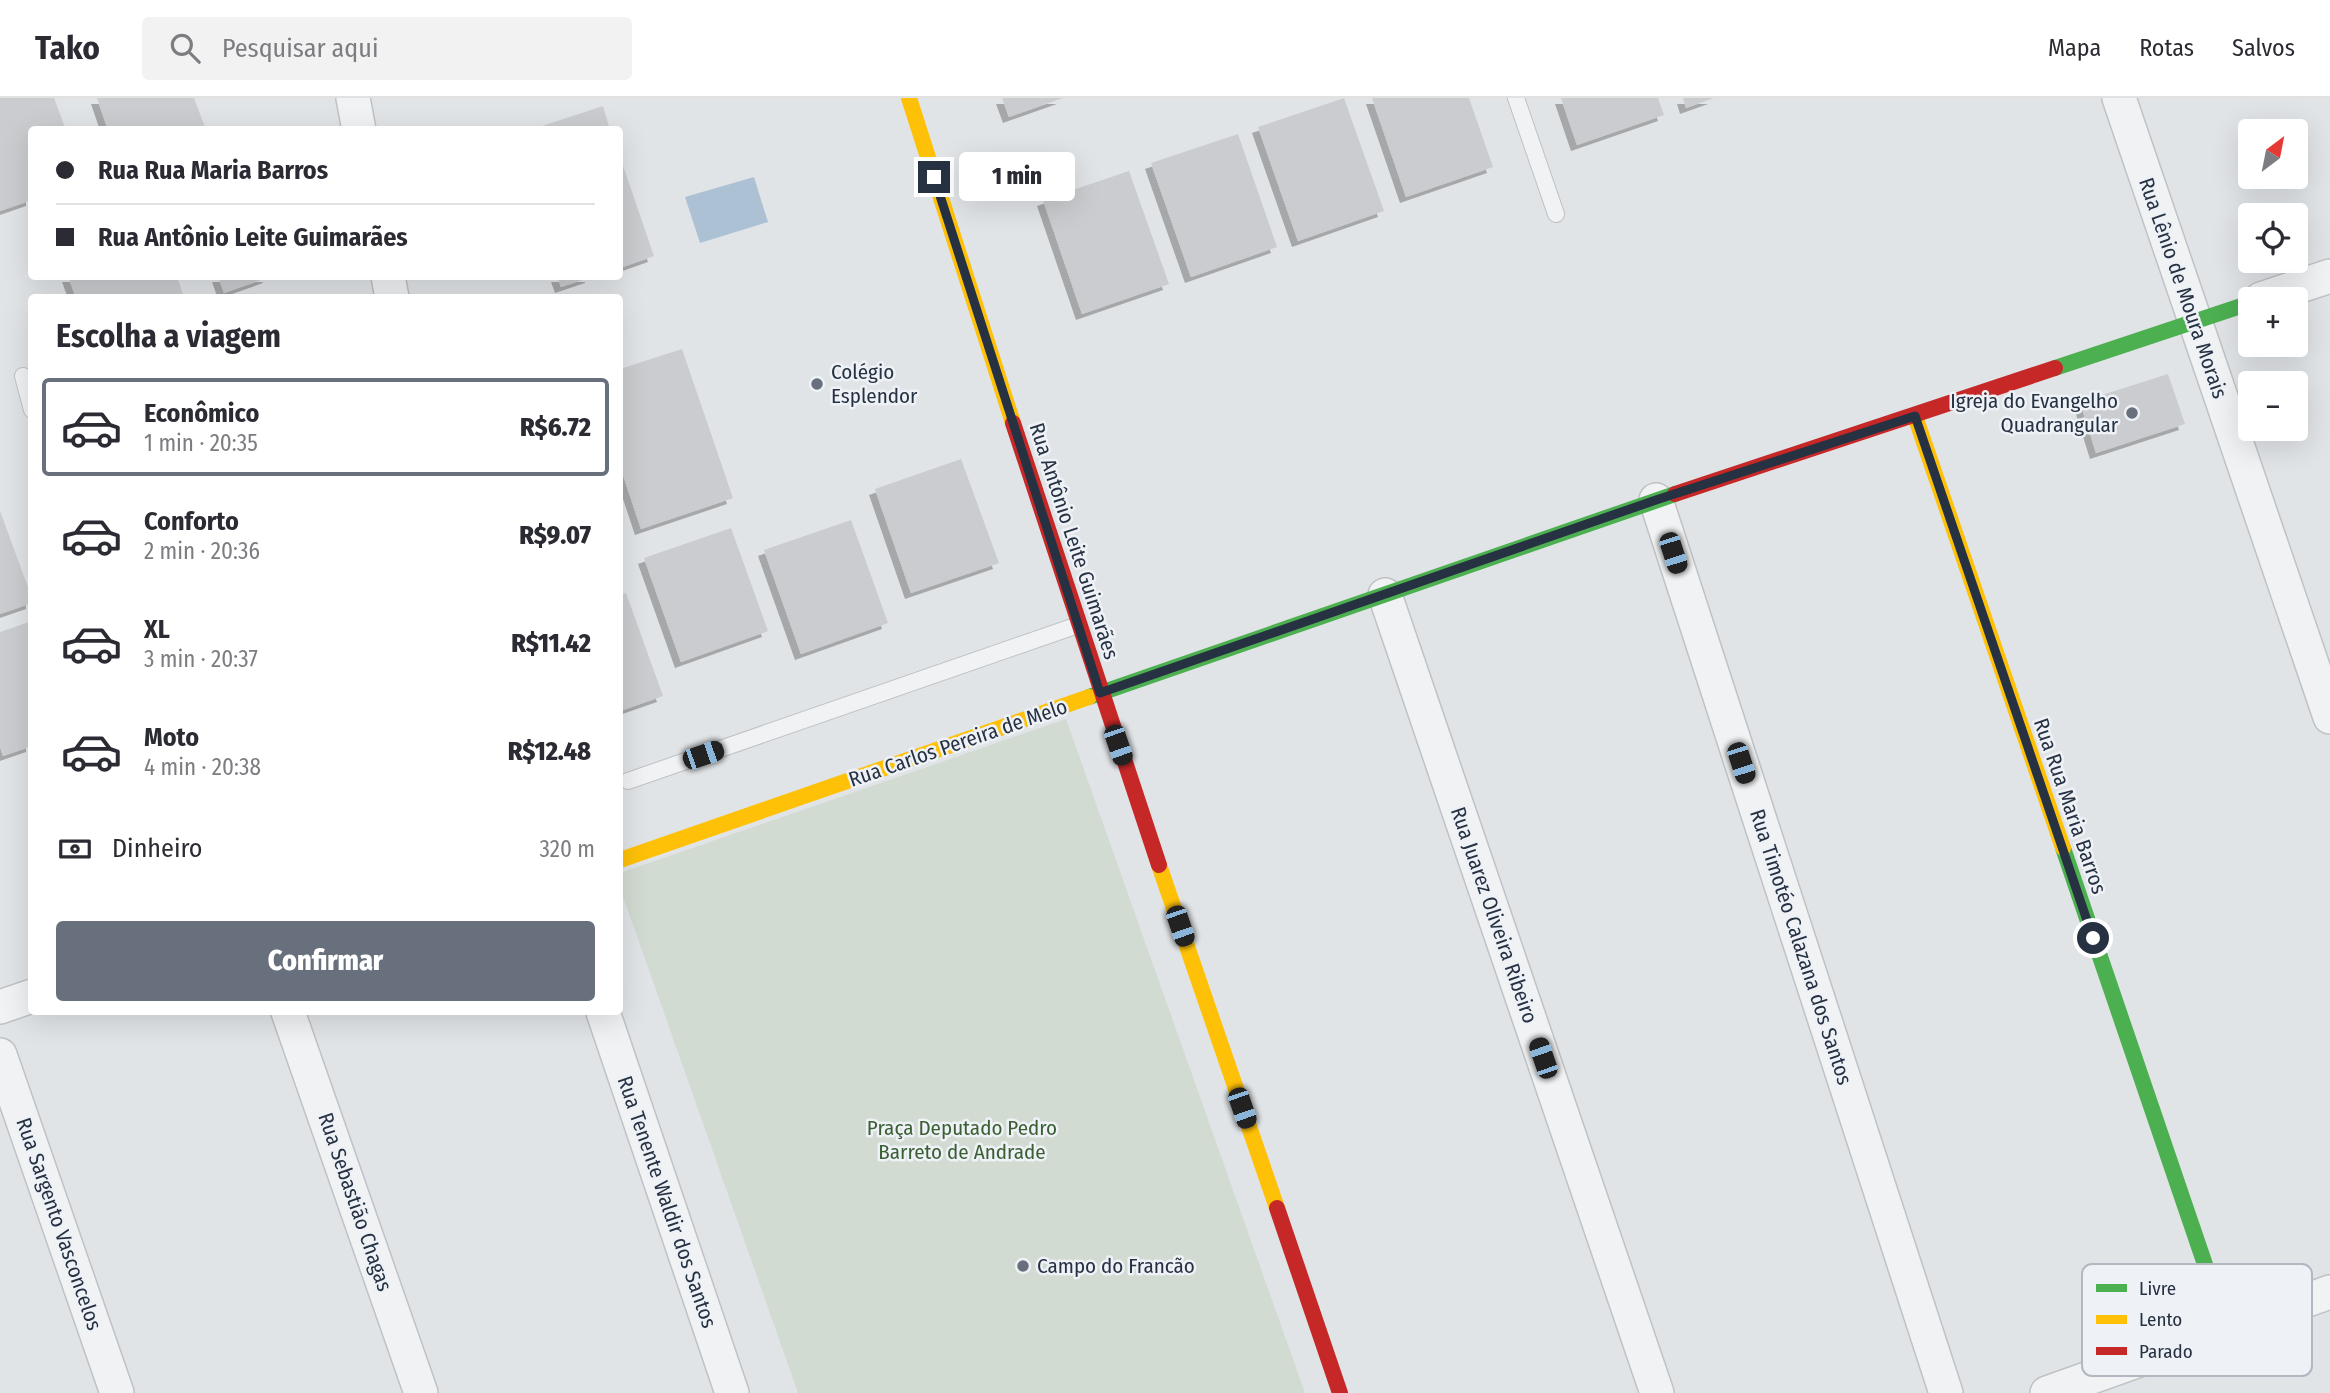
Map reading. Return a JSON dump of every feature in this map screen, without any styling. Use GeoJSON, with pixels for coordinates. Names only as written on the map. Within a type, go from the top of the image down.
{"type":"FeatureCollection","features":[{"type":"Feature","properties":{"kind":"street"},"geometry":{"type":"LineString","coordinates":[[353,98],[358,126]]}},
{"type":"Feature","properties":{"kind":"street","name":"Rua Antônio Leite Guimarães"},"geometry":{"type":"LineString","coordinates":[[909,98],[1100,693],[1340,1393]]}},
{"type":"Feature","properties":{"kind":"street","name":"Rua Lênio de Moura Morais"},"geometry":{"type":"LineString","coordinates":[[2119,98],[2330,717]]}},
{"type":"Feature","properties":{"kind":"street"},"geometry":{"type":"LineString","coordinates":[[2297,287],[2330,276]]}},
{"type":"Feature","properties":{"kind":"street","name":"Rua Carlos Pereira de Melo"},"geometry":{"type":"LineString","coordinates":[[623,858],[1656,500],[2238,307]]}},
{"type":"Feature","properties":{"kind":"street","name":"Rua Rua Maria Barros"},"geometry":{"type":"LineString","coordinates":[[1915,416],[2205,1264]]}},
{"type":"Feature","properties":{"kind":"street","name":"Rua Timotéo Calazana dos Santos"},"geometry":{"type":"LineString","coordinates":[[1656,500],[1946,1393]]}},
{"type":"Feature","properties":{"kind":"street","name":"Rua Juarez Oliveira Ribeiro"},"geometry":{"type":"LineString","coordinates":[[1385,595],[1657,1393]]}},
{"type":"Feature","properties":{"kind":"street"},"geometry":{"type":"LineString","coordinates":[[0,1007],[28,997]]}},
{"type":"Feature","properties":{"kind":"street","name":"Rua Sebastião Chagas"},"geometry":{"type":"LineString","coordinates":[[289,1015],[421,1393]]}},
{"type":"Feature","properties":{"kind":"street","name":"Rua Tenente Waldir dos Santos"},"geometry":{"type":"LineString","coordinates":[[604,1015],[732,1393]]}},
{"type":"Feature","properties":{"kind":"street","name":"Rua Sargento Vasconcelos"},"geometry":{"type":"LineString","coordinates":[[0,1055],[117,1393]]}},
{"type":"Feature","properties":{"kind":"street"},"geometry":{"type":"LineString","coordinates":[[2312,1298],[2330,1292]]}},
{"type":"Feature","properties":{"kind":"street"},"geometry":{"type":"LineString","coordinates":[[2047,1393],[2095,1376]]}},
{"type":"Feature","properties":{"kind":"lane"},"geometry":{"type":"LineString","coordinates":[[1516,98],[1556,214]]}},
{"type":"Feature","properties":{"kind":"lane"},"geometry":{"type":"LineString","coordinates":[[23,376],[28,395]]}},
{"type":"Feature","properties":{"kind":"lane"},"geometry":{"type":"LineString","coordinates":[[628,781],[1078,625]]}},
{"type":"Feature","properties":{"kind":"green space","name":"Praça Deputado Pedro Barreto de Andrade"},"geometry":{"type":"Polygon","coordinates":[[[1066,719],[1305,1393],[798,1393],[623,897],[623,872],[1066,719]]]}},
{"type":"Feature","properties":{"kind":"water"},"geometry":{"type":"Polygon","coordinates":[[[754,177],[768,222],[700,243],[685,197],[754,177]]]}},
{"type":"Feature","properties":{"kind":"building"},"geometry":{"type":"Polygon","coordinates":[[[0,98],[54,98],[64,126],[28,126],[28,201],[0,211],[0,98]]]}},
{"type":"Feature","properties":{"kind":"building"},"geometry":{"type":"Polygon","coordinates":[[[97,98],[194,98],[204,126],[107,126],[97,98]]]}},
{"type":"Feature","properties":{"kind":"building"},"geometry":{"type":"Polygon","coordinates":[[[1002,98],[1063,98],[1009,117],[1002,98]]]}},
{"type":"Feature","properties":{"kind":"building"},"geometry":{"type":"Polygon","coordinates":[[[1344,98],[1384,211],[1298,241],[1258,127],[1344,98]]]}},
{"type":"Feature","properties":{"kind":"building"},"geometry":{"type":"Polygon","coordinates":[[[1372,98],[1469,98],[1493,167],[1406,197],[1372,98]]]}},
{"type":"Feature","properties":{"kind":"building"},"geometry":{"type":"Polygon","coordinates":[[[1561,98],[1658,98],[1664,115],[1577,145],[1561,98]]]}},
{"type":"Feature","properties":{"kind":"building"},"geometry":{"type":"Polygon","coordinates":[[[1683,98],[1714,98],[1686,108],[1683,98]]]}},
{"type":"Feature","properties":{"kind":"building"},"geometry":{"type":"Polygon","coordinates":[[[603,106],[609,126],[542,126],[603,106]]]}},
{"type":"Feature","properties":{"kind":"building"},"geometry":{"type":"Polygon","coordinates":[[[1238,134],[1277,247],[1191,277],[1151,163],[1238,134]]]}},
{"type":"Feature","properties":{"kind":"building"},"geometry":{"type":"Polygon","coordinates":[[[623,166],[654,256],[623,267],[623,166]]]}},
{"type":"Feature","properties":{"kind":"building"},"geometry":{"type":"Polygon","coordinates":[[[1129,171],[1169,284],[1082,314],[1043,200],[1129,171]]]}},
{"type":"Feature","properties":{"kind":"building"},"geometry":{"type":"Polygon","coordinates":[[[69,280],[178,280],[183,294],[75,294],[69,280]]]}},
{"type":"Feature","properties":{"kind":"building"},"geometry":{"type":"Polygon","coordinates":[[[219,280],[261,280],[224,293],[219,280]]]}},
{"type":"Feature","properties":{"kind":"building"},"geometry":{"type":"Polygon","coordinates":[[[558,280],[582,280],[561,287],[558,280]]]}},
{"type":"Feature","properties":{"kind":"building"},"geometry":{"type":"Polygon","coordinates":[[[682,349],[733,498],[641,529],[623,475],[623,368],[682,349]]]}},
{"type":"Feature","properties":{"kind":"building","name":"Igreja do Evangelho Quadrangular"},"geometry":{"type":"Polygon","coordinates":[[[2168,374],[2185,424],[2096,453],[2080,402],[2168,374]]]}},
{"type":"Feature","properties":{"kind":"building"},"geometry":{"type":"Polygon","coordinates":[[[961,459],[999,563],[911,593],[875,489],[961,459]]]}},
{"type":"Feature","properties":{"kind":"building"},"geometry":{"type":"Polygon","coordinates":[[[0,511],[28,587],[28,604],[0,614],[0,511]]]}},
{"type":"Feature","properties":{"kind":"building"},"geometry":{"type":"Polygon","coordinates":[[[851,520],[888,623],[801,654],[764,550],[851,520]]]}},
{"type":"Feature","properties":{"kind":"building"},"geometry":{"type":"Polygon","coordinates":[[[731,528],[768,631],[681,662],[644,558],[731,528]]]}},
{"type":"Feature","properties":{"kind":"building"},"geometry":{"type":"Polygon","coordinates":[[[626,593],[663,696],[623,710],[623,594],[626,593]]]}},
{"type":"Feature","properties":{"kind":"building"},"geometry":{"type":"Polygon","coordinates":[[[28,622],[28,747],[3,756],[0,747],[0,632],[28,622]]]}},
{"type":"Feature","properties":{"kind":"traffic: fast"},"geometry":{"type":"LineString","coordinates":[[2055,368],[2238,307]]}},
{"type":"Feature","properties":{"kind":"traffic: fast"},"geometry":{"type":"LineString","coordinates":[[1089,697],[1675,494]]}},
{"type":"Feature","properties":{"kind":"traffic: fast"},"geometry":{"type":"LineString","coordinates":[[2063,848],[2205,1264]]}},
{"type":"Feature","properties":{"kind":"traffic: slow"},"geometry":{"type":"LineString","coordinates":[[909,98],[1013,423]]}},
{"type":"Feature","properties":{"kind":"traffic: slow"},"geometry":{"type":"LineString","coordinates":[[1915,416],[2063,848]]}},
{"type":"Feature","properties":{"kind":"traffic: slow"},"geometry":{"type":"LineString","coordinates":[[623,859],[1089,697]]}},
{"type":"Feature","properties":{"kind":"traffic: slow"},"geometry":{"type":"LineString","coordinates":[[1159,865],[1277,1208]]}},
{"type":"Feature","properties":{"kind":"traffic: jam"},"geometry":{"type":"LineString","coordinates":[[1675,494],[2055,368]]}},
{"type":"Feature","properties":{"kind":"traffic: jam"},"geometry":{"type":"LineString","coordinates":[[1013,423],[1159,865]]}},
{"type":"Feature","properties":{"kind":"traffic: jam"},"geometry":{"type":"LineString","coordinates":[[1277,1208],[1340,1393]]}},
{"type":"Feature","properties":{"kind":"place","name":"Colégio Esplendor"},"geometry":{"type":"Point","coordinates":[817,384]}},
{"type":"Feature","properties":{"kind":"place","name":"Igreja do Evangelho Quadrangular"},"geometry":{"type":"Point","coordinates":[2132,413]}},
{"type":"Feature","properties":{"kind":"place","name":"Campo do Francão"},"geometry":{"type":"Point","coordinates":[1023,1266]}},
{"type":"Feature","properties":{"kind":"route"},"geometry":{"type":"LineString","coordinates":[[934,177],[1100,693],[1656,500],[1915,416],[2093,938]]}}]}
